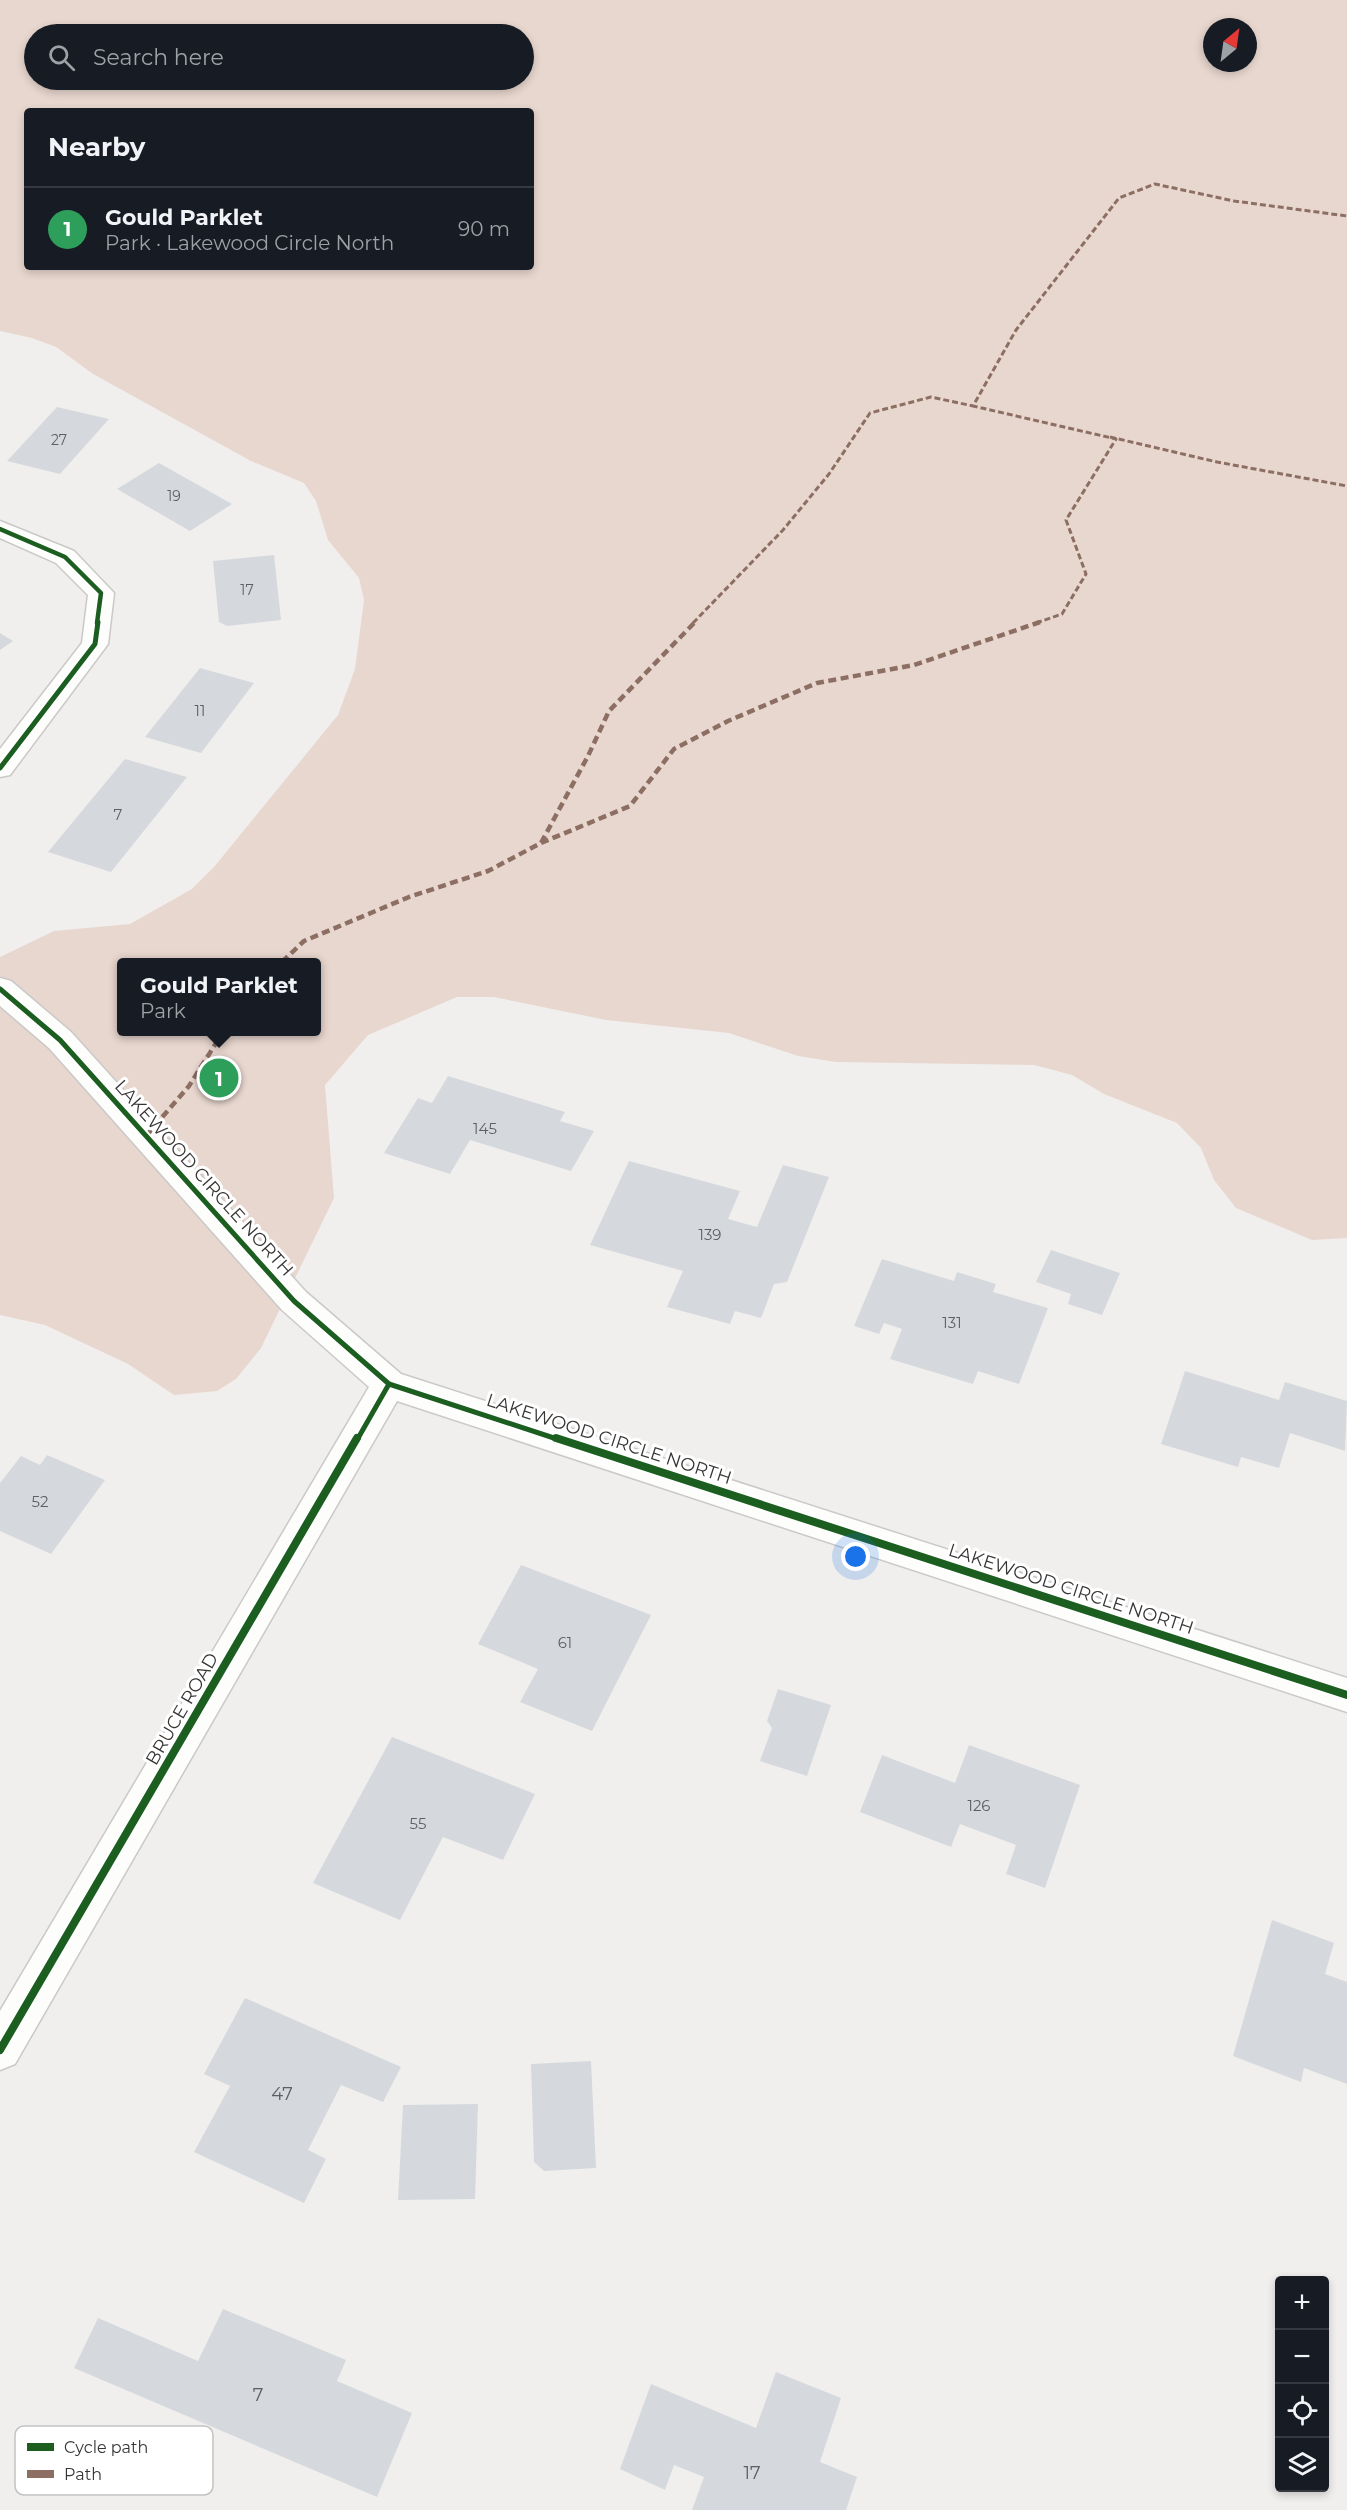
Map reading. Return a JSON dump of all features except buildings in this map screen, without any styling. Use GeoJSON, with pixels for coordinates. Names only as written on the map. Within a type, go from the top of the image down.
{"type":"FeatureCollection","features":[{"type":"Feature","properties":{"kind":"street"},"geometry":{"type":"LineString","coordinates":[[0,529],[65,558],[101,593],[96,644],[0,768]]}},
{"type":"Feature","properties":{"kind":"street","name":"LAKEWOOD CIRCLE NORTH"},"geometry":{"type":"LineString","coordinates":[[0,989],[60,1040],[294,1301],[390,1384],[1347,1695]]}},
{"type":"Feature","properties":{"kind":"street","name":"BRUCE ROAD"},"geometry":{"type":"LineString","coordinates":[[0,2050],[390,1384]]}},
{"type":"Feature","properties":{"kind":"shaded area"},"geometry":{"type":"Polygon","coordinates":[[[0,0],[1347,0],[1347,1238],[1312,1240],[1236,1208],[1214,1180],[1201,1148],[1177,1123],[1104,1094],[1072,1075],[1034,1065],[836,1062],[798,1056],[729,1033],[606,1020],[494,997],[457,997],[368,1035],[325,1085],[334,1198],[261,1348],[236,1379],[217,1391],[174,1395],[128,1364],[45,1325],[0,1315],[0,957],[54,931],[130,924],[192,889],[214,867],[338,715],[355,669],[364,600],[359,578],[328,540],[316,501],[304,483],[251,461],[93,374],[56,347],[32,338],[0,331],[0,0]]]}},
{"type":"Feature","properties":{"kind":"marked path"},"geometry":{"type":"LineString","coordinates":[[541,843],[630,806],[674,749],[728,721],[817,683],[914,665],[1062,614],[1086,574],[1066,520],[1116,439],[973,406],[1016,330],[1119,198],[1155,184],[1234,201],[1347,216]]}},
{"type":"Feature","properties":{"kind":"marked path"},"geometry":{"type":"LineString","coordinates":[[286,958],[304,941],[409,897],[488,871],[541,843],[588,756],[609,711],[783,530],[829,474],[870,413],[931,397],[978,407]]}},
{"type":"Feature","properties":{"kind":"marked path"},"geometry":{"type":"LineString","coordinates":[[1110,437],[1217,462],[1347,486]]}},
{"type":"Feature","properties":{"kind":"marked path"},"geometry":{"type":"LineString","coordinates":[[146,1136],[189,1086],[220,1036]]}},
{"type":"Feature","properties":{"kind":"cycle path"},"geometry":{"type":"LineString","coordinates":[[0,529],[65,557],[101,593],[95,644],[0,768]]}},
{"type":"Feature","properties":{"kind":"cycle path"},"geometry":{"type":"LineString","coordinates":[[0,989],[60,1040],[294,1301],[389,1384],[1347,1695]]}},
{"type":"Feature","properties":{"kind":"cycle path"},"geometry":{"type":"LineString","coordinates":[[0,2050],[389,1384]]}},
{"type":"Feature","properties":{"kind":"place","name":"Gould Parklet"},"geometry":{"type":"Point","coordinates":[219,1078]}}]}
